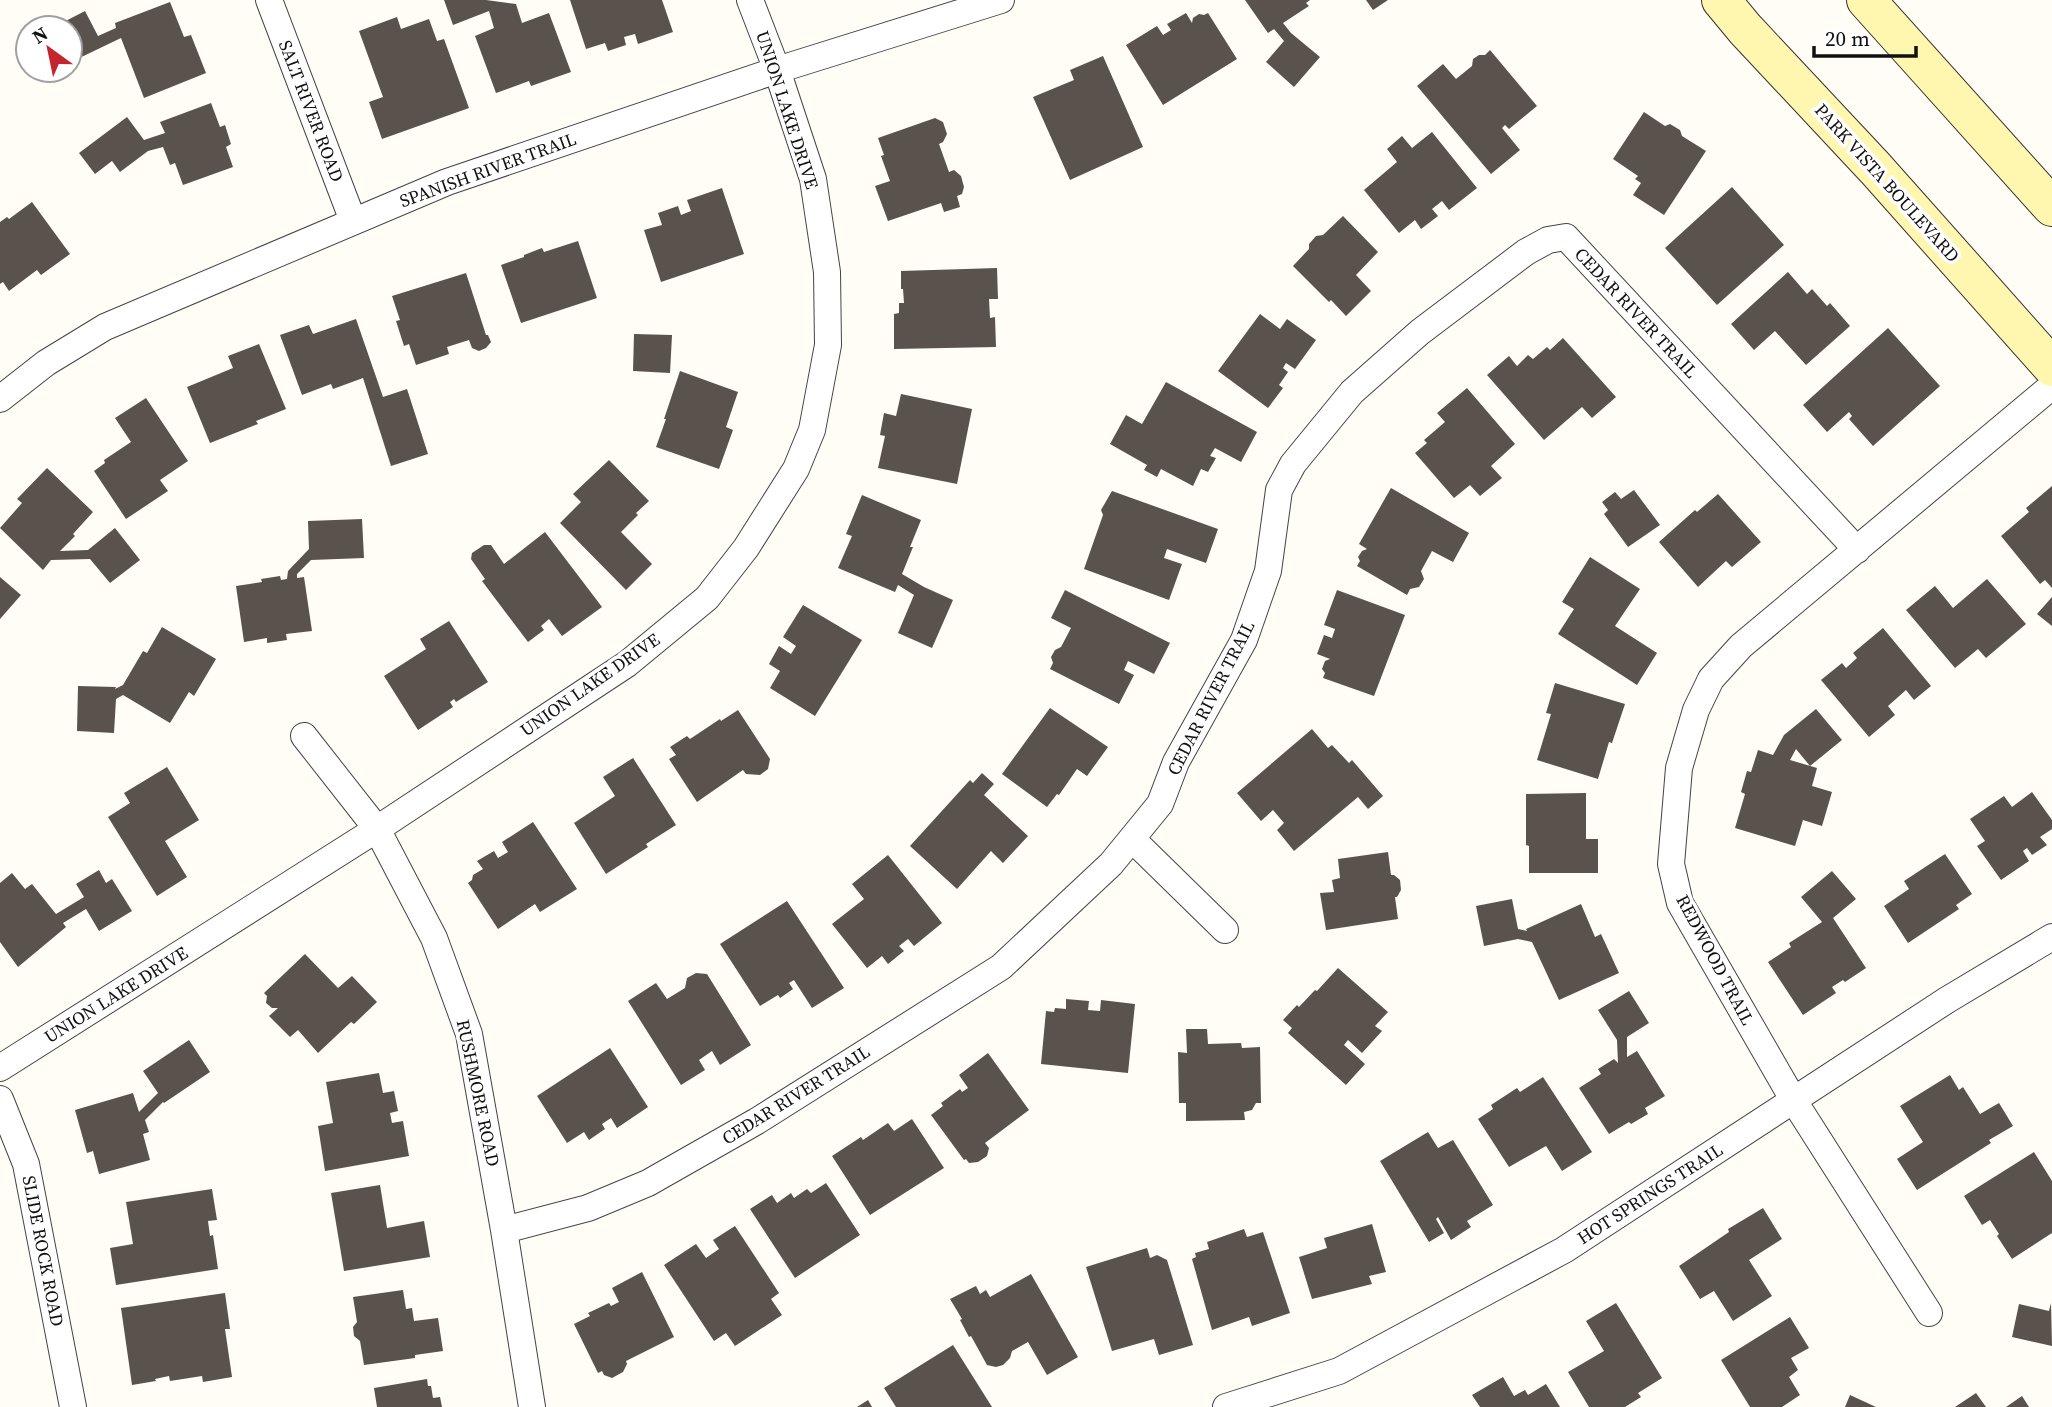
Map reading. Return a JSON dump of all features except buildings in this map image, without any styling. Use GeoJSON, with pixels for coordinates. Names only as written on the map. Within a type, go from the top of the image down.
{"type":"FeatureCollection","features":[{"type":"Feature","properties":{"kind":"main road","name":"PARK VISTA BOULEVARD"},"geometry":{"type":"LineString","coordinates":[[1721,0],[2052,367]]}},
{"type":"Feature","properties":{"kind":"main road"},"geometry":{"type":"LineString","coordinates":[[1866,0],[2052,207]]}},
{"type":"Feature","properties":{"kind":"street","name":"SALT RIVER ROAD"},"geometry":{"type":"LineString","coordinates":[[269,0],[353,221]]}},
{"type":"Feature","properties":{"kind":"street","name":"UNION LAKE DRIVE"},"geometry":{"type":"LineString","coordinates":[[0,1068],[377,829],[627,664],[707,598],[746,548],[796,469],[812,430],[828,345],[827,272],[813,179],[777,70],[750,0]]}},
{"type":"Feature","properties":{"kind":"street","name":"SPANISH RIVER TRAIL"},"geometry":{"type":"LineString","coordinates":[[0,399],[46,363],[105,327],[447,182],[777,70],[1001,0]]}},
{"type":"Feature","properties":{"kind":"street","name":"CEDAR RIVER TRAIL"},"geometry":{"type":"LineString","coordinates":[[504,1230],[587,1208],[648,1183],[757,1121],[1001,967],[1111,864],[1160,804],[1176,762],[1244,639],[1268,571],[1279,491],[1293,464],[1352,392],[1420,332],[1526,252],[1548,240],[1566,237],[1857,550]]}},
{"type":"Feature","properties":{"kind":"street","name":"REDWOOD TRAIL"},"geometry":{"type":"LineString","coordinates":[[1928,1313],[1794,1101],[1680,903],[1671,864],[1679,768],[1696,710],[1711,679],[1741,646],[2052,386]]}},
{"type":"Feature","properties":{"kind":"street","name":"RUSHMORE ROAD"},"geometry":{"type":"LineString","coordinates":[[304,736],[377,829],[434,938],[469,1034],[532,1407]]}},
{"type":"Feature","properties":{"kind":"street"},"geometry":{"type":"LineString","coordinates":[[1132,839],[1225,930]]}},
{"type":"Feature","properties":{"kind":"street","name":"HOT SPRINGS TRAIL"},"geometry":{"type":"LineString","coordinates":[[1226,1407],[1339,1371],[1564,1250],[1947,1000],[2052,937]]}},
{"type":"Feature","properties":{"kind":"street","name":"SLIDE ROCK ROAD"},"geometry":{"type":"LineString","coordinates":[[0,1099],[26,1164],[73,1407]]}}]}
